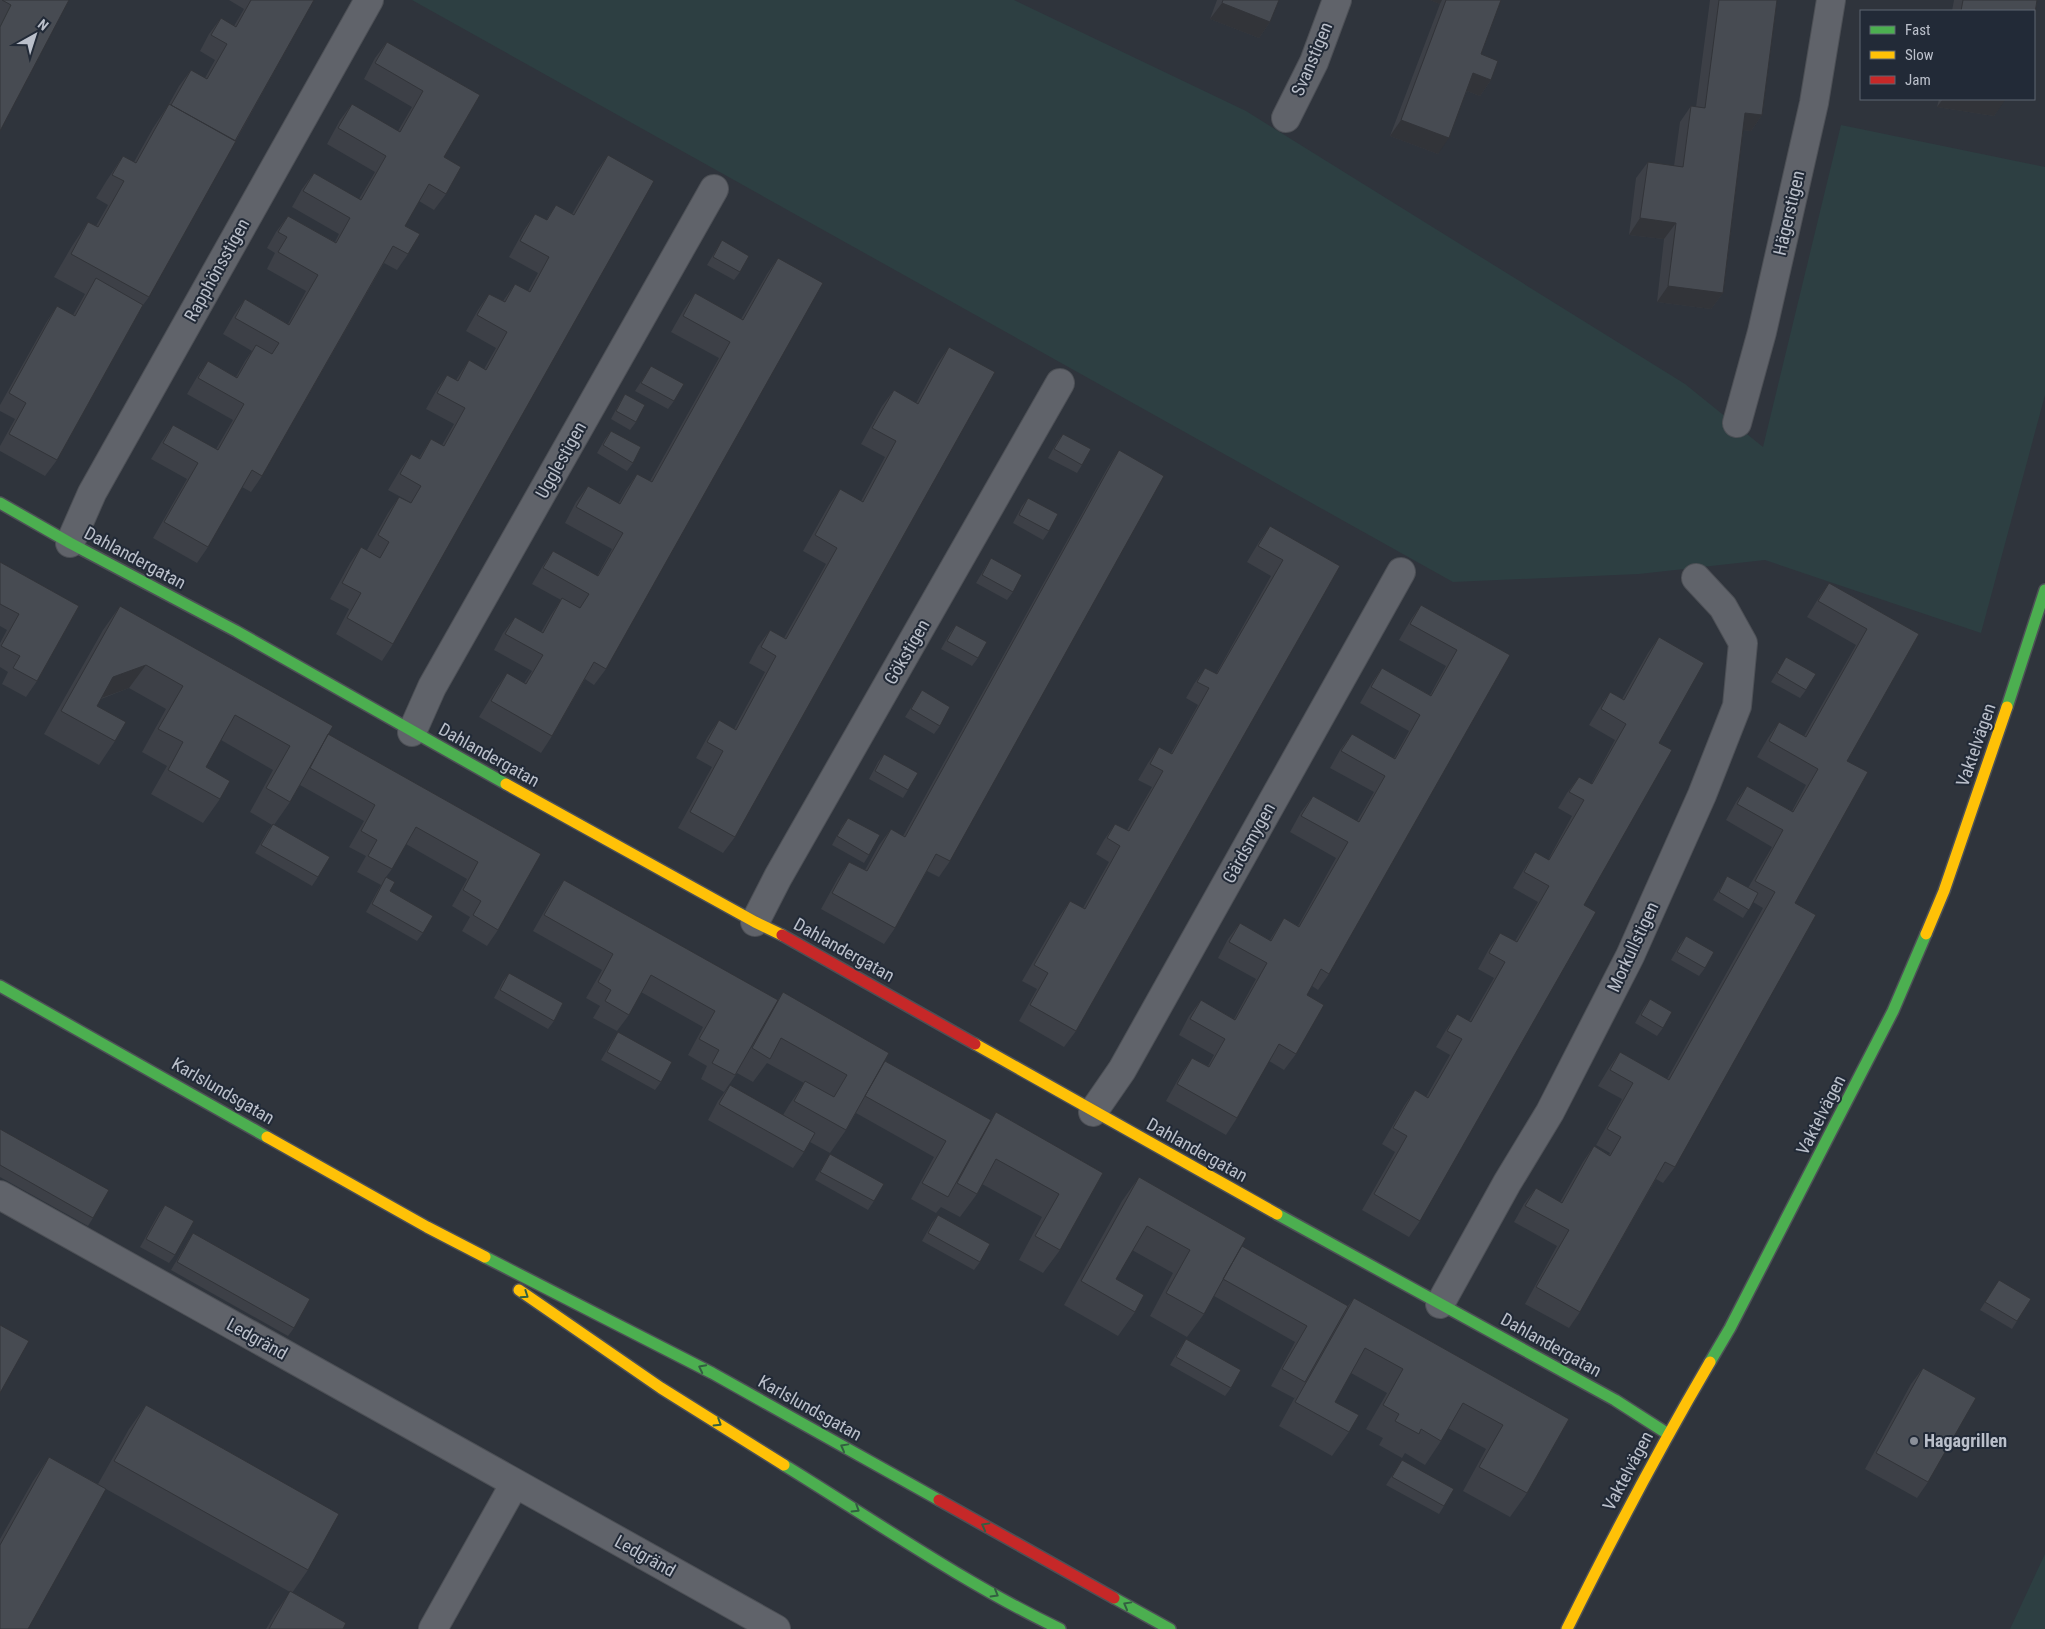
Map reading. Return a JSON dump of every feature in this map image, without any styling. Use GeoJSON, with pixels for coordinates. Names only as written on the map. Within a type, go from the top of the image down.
{"type":"FeatureCollection","features":[{"type":"Feature","properties":{"kind":"street","name":"Rapphönsstigen"},"geometry":{"type":"LineString","coordinates":[[70,543],[97,484],[369,0]]}},
{"type":"Feature","properties":{"kind":"street","name":"Svanstigen"},"geometry":{"type":"LineString","coordinates":[[1286,118],[1314,62],[1337,0]]}},
{"type":"Feature","properties":{"kind":"street","name":"Hägerstigen"},"geometry":{"type":"LineString","coordinates":[[1737,423],[1762,332],[1814,103],[1831,0]]}},
{"type":"Feature","properties":{"kind":"street","name":"Ugglestigen"},"geometry":{"type":"LineString","coordinates":[[412,732],[432,687],[714,190]]}},
{"type":"Feature","properties":{"kind":"street","name":"Gökstigen"},"geometry":{"type":"LineString","coordinates":[[754,922],[1060,383]]}},
{"type":"Feature","properties":{"kind":"street","name":"Dahlandergatan"},"geometry":{"type":"LineString","coordinates":[[0,503],[70,543],[236,631],[412,732],[754,922],[791,939],[1093,1112],[1615,1400],[1668,1434]]}},
{"type":"Feature","properties":{"kind":"street","name":"Gärdsmygen"},"geometry":{"type":"LineString","coordinates":[[1093,1112],[1122,1070],[1401,572]]}},
{"type":"Feature","properties":{"kind":"street","name":"Morkullstigen"},"geometry":{"type":"LineString","coordinates":[[1440,1304],[1507,1182],[1550,1112],[1630,956],[1702,795],[1737,706],[1743,643],[1723,607],[1696,578]]}},
{"type":"Feature","properties":{"kind":"street","name":"Vaktelvägen"},"geometry":{"type":"LineString","coordinates":[[1567,1629],[1621,1521],[1668,1434],[1735,1320],[1893,1011],[1944,892],[1991,757],[2045,590]]}},
{"type":"Feature","properties":{"kind":"street","name":"Karlslundsgatan"},"geometry":{"type":"LineString","coordinates":[[0,986],[427,1227],[712,1373],[1170,1629]]}},
{"type":"Feature","properties":{"kind":"street","name":"Ledgränd"},"geometry":{"type":"LineString","coordinates":[[0,1195],[776,1629]]}},
{"type":"Feature","properties":{"kind":"street","name":"Karlslundsgatan"},"geometry":{"type":"LineString","coordinates":[[427,1227],[669,1393],[938,1561],[1033,1616],[1060,1629]]}},
{"type":"Feature","properties":{"kind":"street"},"geometry":{"type":"LineString","coordinates":[[433,1629],[515,1483]]}},
{"type":"Feature","properties":{"kind":"shaded area"},"geometry":{"type":"Polygon","coordinates":[[[412,0],[1014,0],[1246,111],[1685,384],[1763,447],[1841,125],[2045,167],[2045,395],[1981,633],[1765,560],[1639,574],[1453,582],[412,0]]]}},
{"type":"Feature","properties":{"kind":"shaded area"},"geometry":{"type":"Polygon","coordinates":[[[2045,1554],[2045,1629],[2010,1629],[2045,1554]]]}},
{"type":"Feature","properties":{"kind":"building"},"geometry":{"type":"Polygon","coordinates":[[[2,0],[69,0],[0,131],[0,27],[11,5],[2,0]]]}},
{"type":"Feature","properties":{"kind":"building"},"geometry":{"type":"Polygon","coordinates":[[[251,0],[314,0],[235,141],[171,105],[191,70],[207,79],[227,44],[211,35],[221,18],[236,27],[251,0]]]}},
{"type":"Feature","properties":{"kind":"building"},"geometry":{"type":"Polygon","coordinates":[[[1223,0],[1279,0],[1270,22],[1222,3],[1223,0]]]}},
{"type":"Feature","properties":{"kind":"building"},"geometry":{"type":"Polygon","coordinates":[[[1446,0],[1501,0],[1481,54],[1498,61],[1491,80],[1473,73],[1449,138],[1401,120],[1446,0]]]}},
{"type":"Feature","properties":{"kind":"building"},"geometry":{"type":"Polygon","coordinates":[[[1719,0],[1777,0],[1762,115],[1745,113],[1723,293],[1668,286],[1676,223],[1640,218],[1648,162],[1683,167],[1691,106],[1705,108],[1719,0]]]}},
{"type":"Feature","properties":{"kind":"building"},"geometry":{"type":"Polygon","coordinates":[[[1963,0],[2037,0],[2035,13],[2035,10],[1961,10],[1963,0]]]}},
{"type":"Feature","properties":{"kind":"building"},"geometry":{"type":"Polygon","coordinates":[[[387,42],[480,95],[444,157],[461,167],[446,194],[429,184],[405,226],[420,234],[408,254],[393,246],[262,476],[252,470],[208,547],[164,522],[198,463],[163,443],[173,425],[218,450],[244,404],[198,378],[208,361],[237,378],[256,345],[272,354],[279,343],[235,318],[245,299],[289,325],[318,275],[278,252],[287,237],[278,232],[288,216],[336,243],[350,218],[303,191],[314,173],[361,200],[386,156],[338,128],[352,104],[400,132],[423,91],[375,63],[387,42]]]}},
{"type":"Feature","properties":{"kind":"building"},"geometry":{"type":"Polygon","coordinates":[[[169,104],[236,141],[149,297],[71,254],[88,222],[98,227],[124,181],[112,175],[123,156],[136,163],[169,104]]]}},
{"type":"Feature","properties":{"kind":"building"},"geometry":{"type":"Polygon","coordinates":[[[608,155],[654,181],[393,644],[347,618],[361,593],[342,583],[361,547],[380,558],[389,542],[378,535],[399,497],[411,503],[421,486],[400,474],[411,454],[420,459],[431,439],[444,446],[465,408],[437,393],[447,375],[458,381],[469,360],[486,370],[507,332],[477,315],[489,294],[505,302],[515,284],[530,292],[549,257],[520,241],[535,214],[547,220],[556,205],[574,215],[608,155]]]}},
{"type":"Feature","properties":{"kind":"building"},"geometry":{"type":"Polygon","coordinates":[[[722,240],[749,256],[740,272],[713,257],[722,240]]]}},
{"type":"Feature","properties":{"kind":"building"},"geometry":{"type":"Polygon","coordinates":[[[778,258],[823,283],[606,669],[594,662],[552,736],[491,701],[507,673],[526,684],[543,655],[505,634],[515,617],[543,633],[562,598],[580,608],[589,594],[543,568],[553,551],[598,576],[623,533],[576,507],[588,486],[620,504],[637,474],[652,482],[730,342],[683,316],[695,293],[743,320],[778,258]]]}},
{"type":"Feature","properties":{"kind":"building"},"geometry":{"type":"Polygon","coordinates":[[[96,278],[143,305],[57,460],[9,434],[26,403],[9,393],[57,306],[75,316],[96,278]]]}},
{"type":"Feature","properties":{"kind":"building"},"geometry":{"type":"Polygon","coordinates":[[[949,347],[995,372],[735,837],[690,812],[723,751],[707,742],[719,720],[736,730],[776,656],[761,647],[770,630],[786,639],[837,548],[815,535],[840,489],[863,502],[896,441],[872,428],[894,390],[918,404],[949,347]]]}},
{"type":"Feature","properties":{"kind":"building"},"geometry":{"type":"Polygon","coordinates":[[[651,366],[684,384],[674,401],[641,383],[651,366]]]}},
{"type":"Feature","properties":{"kind":"building"},"geometry":{"type":"Polygon","coordinates":[[[625,394],[645,405],[636,422],[616,411],[625,394]]]}},
{"type":"Feature","properties":{"kind":"building"},"geometry":{"type":"Polygon","coordinates":[[[611,431],[641,447],[633,463],[603,445],[611,431]]]}},
{"type":"Feature","properties":{"kind":"building"},"geometry":{"type":"Polygon","coordinates":[[[1063,434],[1091,449],[1082,465],[1054,449],[1063,434]]]}},
{"type":"Feature","properties":{"kind":"building"},"geometry":{"type":"Polygon","coordinates":[[[1119,450],[1164,476],[950,861],[936,854],[895,928],[832,893],[849,862],[867,871],[891,829],[905,837],[1119,450]]]}},
{"type":"Feature","properties":{"kind":"building"},"geometry":{"type":"Polygon","coordinates":[[[1028,498],[1058,514],[1049,531],[1019,515],[1028,498]]]}},
{"type":"Feature","properties":{"kind":"building"},"geometry":{"type":"Polygon","coordinates":[[[1270,526],[1340,566],[1076,1031],[1030,1005],[1048,973],[1034,965],[1070,901],[1085,909],[1120,846],[1107,838],[1115,824],[1129,831],[1163,771],[1150,764],[1159,747],[1172,754],[1209,688],[1197,682],[1205,668],[1217,674],[1283,560],[1258,546],[1270,526]]]}},
{"type":"Feature","properties":{"kind":"building"},"geometry":{"type":"Polygon","coordinates":[[[991,558],[1022,575],[1013,592],[982,575],[991,558]]]}},
{"type":"Feature","properties":{"kind":"building"},"geometry":{"type":"Polygon","coordinates":[[[0,562],[79,606],[37,681],[13,668],[20,656],[1,646],[19,614],[0,604],[0,562]]]}},
{"type":"Feature","properties":{"kind":"building"},"geometry":{"type":"Polygon","coordinates":[[[1829,583],[1919,634],[1847,761],[1868,772],[1795,903],[1816,915],[1675,1167],[1665,1162],[1580,1312],[1536,1287],[1569,1230],[1525,1206],[1536,1188],[1562,1203],[1594,1146],[1610,1156],[1621,1137],[1607,1129],[1633,1083],[1610,1070],[1620,1052],[1669,1080],[1775,892],[1755,881],[1783,830],[1737,804],[1747,786],[1793,812],[1818,769],[1769,741],[1779,722],[1806,737],[1867,629],[1818,601],[1829,583]]]}},
{"type":"Feature","properties":{"kind":"building"},"geometry":{"type":"Polygon","coordinates":[[[1421,605],[1510,655],[1329,974],[1321,969],[1307,995],[1324,1005],[1296,1054],[1279,1044],[1237,1118],[1177,1084],[1192,1058],[1209,1067],[1225,1039],[1190,1019],[1201,1000],[1235,1020],[1267,963],[1229,942],[1240,923],[1271,941],[1284,918],[1299,927],[1348,842],[1301,816],[1313,796],[1359,822],[1385,776],[1341,751],[1352,734],[1395,759],[1420,715],[1371,687],[1382,668],[1431,696],[1457,650],[1410,624],[1421,605]]]}},
{"type":"Feature","properties":{"kind":"building"},"geometry":{"type":"Polygon","coordinates":[[[120,606],[333,726],[290,802],[266,788],[290,746],[235,715],[206,767],[230,781],[220,799],[168,770],[183,742],[158,729],[183,686],[146,665],[113,677],[97,706],[126,722],[115,741],[61,711],[120,606]]]}},
{"type":"Feature","properties":{"kind":"building"},"geometry":{"type":"Polygon","coordinates":[[[956,625],[987,642],[978,658],[947,641],[956,625]]]}},
{"type":"Feature","properties":{"kind":"building"},"geometry":{"type":"Polygon","coordinates":[[[1659,637],[1704,663],[1659,743],[1672,750],[1584,905],[1596,912],[1420,1221],[1374,1194],[1407,1136],[1393,1128],[1415,1090],[1428,1098],[1462,1039],[1447,1031],[1457,1014],[1471,1022],[1505,962],[1489,953],[1500,933],[1517,942],[1549,886],[1524,872],[1535,852],[1549,860],[1584,800],[1569,792],[1579,777],[1592,784],[1626,724],[1601,709],[1610,692],[1624,700],[1659,637]]]}},
{"type":"Feature","properties":{"kind":"building"},"geometry":{"type":"Polygon","coordinates":[[[1786,657],[1816,674],[1806,690],[1777,673],[1786,657]]]}},
{"type":"Feature","properties":{"kind":"building"},"geometry":{"type":"Polygon","coordinates":[[[922,690],[950,707],[940,726],[911,709],[922,690]]]}},
{"type":"Feature","properties":{"kind":"building"},"geometry":{"type":"Polygon","coordinates":[[[328,734],[541,854],[498,930],[473,915],[481,901],[463,890],[478,862],[416,827],[392,869],[368,856],[377,840],[361,831],[375,805],[310,768],[328,734]]]}},
{"type":"Feature","properties":{"kind":"building"},"geometry":{"type":"Polygon","coordinates":[[[884,754],[918,773],[908,790],[875,771],[884,754]]]}},
{"type":"Feature","properties":{"kind":"building"},"geometry":{"type":"Polygon","coordinates":[[[848,818],[880,835],[869,855],[837,836],[848,818]]]}},
{"type":"Feature","properties":{"kind":"building"},"geometry":{"type":"Polygon","coordinates":[[[273,824],[330,857],[318,877],[261,845],[273,824]]]}},
{"type":"Feature","properties":{"kind":"building"},"geometry":{"type":"Polygon","coordinates":[[[1727,876],[1758,893],[1749,910],[1719,892],[1727,876]]]}},
{"type":"Feature","properties":{"kind":"building"},"geometry":{"type":"Polygon","coordinates":[[[386,877],[395,882],[390,891],[433,916],[423,933],[372,904],[386,877]]]}},
{"type":"Feature","properties":{"kind":"building"},"geometry":{"type":"Polygon","coordinates":[[[564,880],[778,1000],[735,1075],[712,1063],[719,1050],[699,1039],[715,1011],[651,975],[629,1015],[605,1001],[611,990],[598,982],[613,954],[544,915],[564,880]]]}},
{"type":"Feature","properties":{"kind":"building"},"geometry":{"type":"Polygon","coordinates":[[[1686,936],[1714,952],[1705,968],[1677,952],[1686,936]]]}},
{"type":"Feature","properties":{"kind":"building"},"geometry":{"type":"Polygon","coordinates":[[[509,973],[563,1003],[554,1021],[500,990],[509,973]]]}},
{"type":"Feature","properties":{"kind":"building"},"geometry":{"type":"Polygon","coordinates":[[[783,992],[889,1053],[846,1130],[794,1101],[805,1081],[834,1097],[847,1075],[781,1038],[770,1059],[752,1048],[783,992]]]}},
{"type":"Feature","properties":{"kind":"building"},"geometry":{"type":"Polygon","coordinates":[[[1650,999],[1672,1012],[1663,1028],[1641,1015],[1650,999]]]}},
{"type":"Feature","properties":{"kind":"building"},"geometry":{"type":"Polygon","coordinates":[[[618,1032],[672,1062],[661,1082],[607,1052],[618,1032]]]}},
{"type":"Feature","properties":{"kind":"building"},"geometry":{"type":"Polygon","coordinates":[[[885,1061],[991,1120],[948,1197],[922,1183],[946,1141],[865,1096],[885,1061]]]}},
{"type":"Feature","properties":{"kind":"building"},"geometry":{"type":"Polygon","coordinates":[[[730,1085],[815,1133],[804,1152],[719,1104],[730,1085]]]}},
{"type":"Feature","properties":{"kind":"building"},"geometry":{"type":"Polygon","coordinates":[[[996,1112],[1103,1173],[1060,1250],[1035,1236],[1059,1194],[996,1159],[977,1194],[957,1183],[996,1112]]]}},
{"type":"Feature","properties":{"kind":"building"},"geometry":{"type":"Polygon","coordinates":[[[0,1129],[109,1190],[93,1218],[0,1165],[0,1129]]]}},
{"type":"Feature","properties":{"kind":"building"},"geometry":{"type":"Polygon","coordinates":[[[830,1154],[884,1184],[874,1201],[820,1172],[830,1154]]]}},
{"type":"Feature","properties":{"kind":"building"},"geometry":{"type":"Polygon","coordinates":[[[1139,1177],[1246,1238],[1204,1314],[1166,1293],[1190,1250],[1147,1226],[1116,1279],[1144,1295],[1135,1312],[1081,1281],[1139,1177]]]}},
{"type":"Feature","properties":{"kind":"building"},"geometry":{"type":"Polygon","coordinates":[[[165,1205],[194,1221],[175,1255],[146,1239],[165,1205]]]}},
{"type":"Feature","properties":{"kind":"building"},"geometry":{"type":"Polygon","coordinates":[[[938,1215],[990,1244],[980,1262],[928,1233],[938,1215]]]}},
{"type":"Feature","properties":{"kind":"building"},"geometry":{"type":"Polygon","coordinates":[[[193,1233],[310,1299],[294,1328],[177,1262],[193,1233]]]}},
{"type":"Feature","properties":{"kind":"building"},"geometry":{"type":"Polygon","coordinates":[[[1242,1246],[1348,1306],[1305,1382],[1282,1369],[1307,1326],[1223,1279],[1242,1246]]]}},
{"type":"Feature","properties":{"kind":"building"},"geometry":{"type":"Polygon","coordinates":[[[1999,1280],[2031,1299],[2017,1321],[1985,1302],[1999,1280]]]}},
{"type":"Feature","properties":{"kind":"building"},"geometry":{"type":"Polygon","coordinates":[[[1354,1298],[1569,1419],[1527,1493],[1479,1467],[1503,1425],[1463,1403],[1441,1441],[1421,1429],[1419,1434],[1395,1421],[1399,1414],[1383,1405],[1403,1369],[1365,1348],[1335,1402],[1359,1415],[1349,1432],[1295,1402],[1354,1298]]]}},
{"type":"Feature","properties":{"kind":"building"},"geometry":{"type":"Polygon","coordinates":[[[0,1325],[29,1341],[0,1393],[0,1325]]]}},
{"type":"Feature","properties":{"kind":"building"},"geometry":{"type":"Polygon","coordinates":[[[1186,1339],[1241,1370],[1231,1388],[1176,1357],[1186,1339]]]}},
{"type":"Feature","properties":{"kind":"building","name":"Hagagrillen"},"geometry":{"type":"Polygon","coordinates":[[[1923,1368],[1976,1398],[1928,1482],[1876,1453],[1923,1368]]]}},
{"type":"Feature","properties":{"kind":"building"},"geometry":{"type":"Polygon","coordinates":[[[146,1405],[339,1514],[308,1570],[114,1461],[146,1405]]]}},
{"type":"Feature","properties":{"kind":"building"},"geometry":{"type":"Polygon","coordinates":[[[49,1457],[106,1489],[28,1629],[0,1629],[0,1545],[49,1457]]]}},
{"type":"Feature","properties":{"kind":"building"},"geometry":{"type":"Polygon","coordinates":[[[1402,1460],[1454,1489],[1444,1506],[1392,1477],[1402,1460]]]}},
{"type":"Feature","properties":{"kind":"building"},"geometry":{"type":"Polygon","coordinates":[[[290,1591],[346,1623],[343,1629],[269,1629],[290,1591]]]}},
{"type":"Feature","properties":{"kind":"traffic: fast"},"geometry":{"type":"LineString","coordinates":[[0,503],[70,543],[236,631],[506,784]]}},
{"type":"Feature","properties":{"kind":"traffic: fast"},"geometry":{"type":"LineString","coordinates":[[2007,707],[2045,590]]}},
{"type":"Feature","properties":{"kind":"traffic: fast"},"geometry":{"type":"LineString","coordinates":[[1710,1362],[1730,1328],[1893,1011],[1926,934]]}},
{"type":"Feature","properties":{"kind":"traffic: fast"},"geometry":{"type":"LineString","coordinates":[[0,986],[267,1137]]}},
{"type":"Feature","properties":{"kind":"traffic: fast"},"geometry":{"type":"LineString","coordinates":[[1277,1214],[1615,1400],[1668,1434]]}},
{"type":"Feature","properties":{"kind":"traffic: fast"},"geometry":{"type":"LineString","coordinates":[[485,1257],[712,1373],[939,1500]]}},
{"type":"Feature","properties":{"kind":"traffic: fast"},"geometry":{"type":"LineString","coordinates":[[784,1465],[954,1572],[1060,1629]]}},
{"type":"Feature","properties":{"kind":"traffic: fast"},"geometry":{"type":"LineString","coordinates":[[1114,1598],[1170,1629]]}},
{"type":"Feature","properties":{"kind":"traffic: slow"},"geometry":{"type":"LineString","coordinates":[[1926,934],[1944,891],[2007,707]]}},
{"type":"Feature","properties":{"kind":"traffic: slow"},"geometry":{"type":"LineString","coordinates":[[506,784],[755,922],[782,935]]}},
{"type":"Feature","properties":{"kind":"traffic: slow"},"geometry":{"type":"LineString","coordinates":[[975,1044],[1277,1214]]}},
{"type":"Feature","properties":{"kind":"traffic: slow"},"geometry":{"type":"LineString","coordinates":[[267,1137],[427,1227],[485,1257]]}},
{"type":"Feature","properties":{"kind":"traffic: slow"},"geometry":{"type":"LineString","coordinates":[[519,1290],[661,1388],[784,1465]]}},
{"type":"Feature","properties":{"kind":"traffic: slow"},"geometry":{"type":"LineString","coordinates":[[1567,1629],[1636,1494],[1710,1362]]}},
{"type":"Feature","properties":{"kind":"traffic: jam"},"geometry":{"type":"LineString","coordinates":[[782,935],[975,1044]]}},
{"type":"Feature","properties":{"kind":"traffic: jam"},"geometry":{"type":"LineString","coordinates":[[939,1500],[1114,1598]]}},
{"type":"Feature","properties":{"kind":"place","name":"Hagagrillen"},"geometry":{"type":"Point","coordinates":[1914,1441]}}]}
